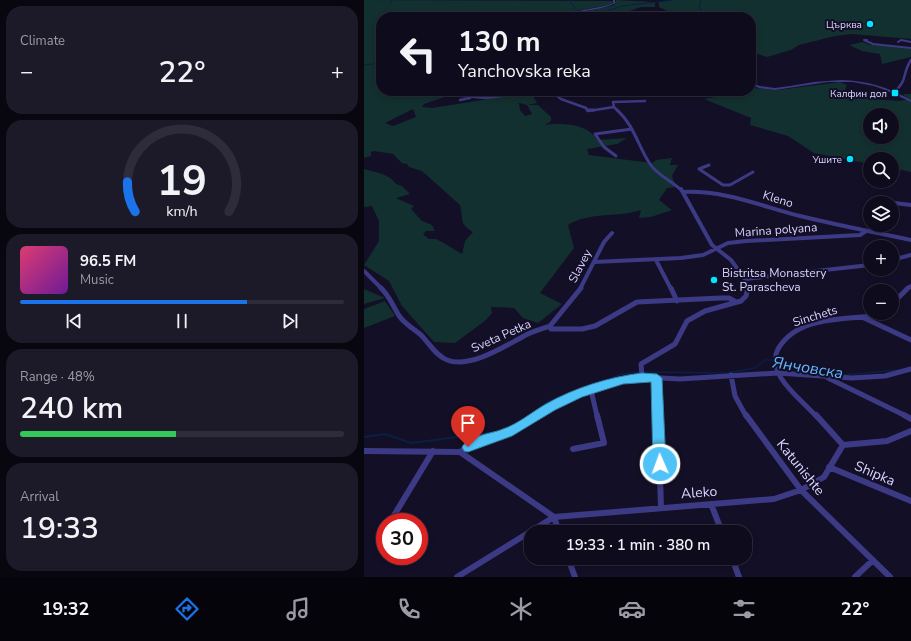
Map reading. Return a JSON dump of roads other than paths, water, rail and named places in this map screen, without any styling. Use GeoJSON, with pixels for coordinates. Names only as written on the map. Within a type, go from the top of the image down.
{"type":"FeatureCollection","features":[{"type":"Feature","properties":{"kind":"street"},"geometry":{"type":"LineString","coordinates":[[577,12],[607,7],[614,3],[614,0]]}},
{"type":"Feature","properties":{"kind":"street"},"geometry":{"type":"LineString","coordinates":[[867,40],[864,40],[872,44],[906,47],[911,45]]}},
{"type":"Feature","properties":{"kind":"street"},"geometry":{"type":"LineString","coordinates":[[898,40],[911,45],[900,43],[898,40]]}},
{"type":"Feature","properties":{"kind":"street"},"geometry":{"type":"LineString","coordinates":[[894,92],[902,86],[907,66],[911,60]]}},
{"type":"Feature","properties":{"kind":"street"},"geometry":{"type":"LineString","coordinates":[[756,86],[776,89],[816,83],[859,81],[877,85],[911,101]]}},
{"type":"Feature","properties":{"kind":"street"},"geometry":{"type":"LineString","coordinates":[[464,96],[486,98],[499,96]]}},
{"type":"Feature","properties":{"kind":"street"},"geometry":{"type":"LineString","coordinates":[[558,96],[586,108],[588,111],[614,107]]}},
{"type":"Feature","properties":{"kind":"street"},"geometry":{"type":"LineString","coordinates":[[460,100],[476,97]]}},
{"type":"Feature","properties":{"kind":"street"},"geometry":{"type":"LineString","coordinates":[[642,377],[641,364],[675,344],[687,321],[705,311],[736,302],[742,299],[747,293],[745,279],[728,256],[717,249],[709,240],[684,192],[674,182],[659,173],[650,164],[625,117],[614,107],[612,102],[646,101]]}},
{"type":"Feature","properties":{"kind":"street"},"geometry":{"type":"LineString","coordinates":[[616,156],[604,147],[595,134],[632,129]]}},
{"type":"Feature","properties":{"kind":"street"},"geometry":{"type":"LineString","coordinates":[[709,165],[698,169],[722,185],[730,185],[753,172]]}},
{"type":"Feature","properties":{"kind":"street"},"geometry":{"type":"LineString","coordinates":[[718,194],[722,185]]}},
{"type":"Feature","properties":{"kind":"street","name":"Kleno"},"geometry":{"type":"LineString","coordinates":[[684,192],[702,191],[744,199],[800,216],[863,230]]}},
{"type":"Feature","properties":{"kind":"street"},"geometry":{"type":"LineString","coordinates":[[899,205],[911,205]]}},
{"type":"Feature","properties":{"kind":"street","name":"Marina polyana"},"geometry":{"type":"LineString","coordinates":[[594,262],[656,260],[703,254],[728,243],[860,235],[864,232]]}},
{"type":"Feature","properties":{"kind":"street","name":"Marina polyana"},"geometry":{"type":"LineString","coordinates":[[871,232],[911,240]]}},
{"type":"Feature","properties":{"kind":"street","name":"Slavey"},"geometry":{"type":"LineString","coordinates":[[550,326],[584,285],[604,242],[612,233]]}},
{"type":"Feature","properties":{"kind":"street"},"geometry":{"type":"LineString","coordinates":[[899,258],[911,255]]}},
{"type":"Feature","properties":{"kind":"street"},"geometry":{"type":"LineString","coordinates":[[656,260],[665,274],[669,288],[677,301]]}},
{"type":"Feature","properties":{"kind":"street"},"geometry":{"type":"LineString","coordinates":[[745,279],[863,266]]}},
{"type":"Feature","properties":{"kind":"street","name":"Sveta Petka"},"geometry":{"type":"LineString","coordinates":[[364,271],[393,302],[400,317],[421,334],[438,354],[446,360],[459,362],[481,358],[507,346],[525,335],[550,326],[551,329],[556,330],[582,329],[594,326],[637,302],[729,298],[736,302]]}},
{"type":"Feature","properties":{"kind":"street","name":"Sinchets"},"geometry":{"type":"LineString","coordinates":[[899,297],[911,286]]}},
{"type":"Feature","properties":{"kind":"street"},"geometry":{"type":"LineString","coordinates":[[861,317],[911,340]]}},
{"type":"Feature","properties":{"kind":"street","name":"Sinchets"},"geometry":{"type":"LineString","coordinates":[[778,373],[775,358],[781,343],[786,337],[831,320],[861,317]]}},
{"type":"Feature","properties":{"kind":"street"},"geometry":{"type":"LineString","coordinates":[[364,451],[460,452],[476,443],[508,433],[551,406],[591,390],[623,380],[642,377],[680,379],[778,373],[826,377],[885,376],[911,370]]}},
{"type":"Feature","properties":{"kind":"street"},"geometry":{"type":"LineString","coordinates":[[778,373],[843,445],[887,441],[911,431]]}},
{"type":"Feature","properties":{"kind":"street","name":"Katunishte"},"geometry":{"type":"LineString","coordinates":[[731,375],[735,396],[746,416],[801,490],[890,577]]}},
{"type":"Feature","properties":{"kind":"street"},"geometry":{"type":"LineString","coordinates":[[826,377],[911,419]]}},
{"type":"Feature","properties":{"kind":"street"},"geometry":{"type":"LineString","coordinates":[[657,378],[661,508]]}},
{"type":"Feature","properties":{"kind":"street"},"geometry":{"type":"LineString","coordinates":[[573,449],[604,443],[591,390]]}},
{"type":"Feature","properties":{"kind":"street","name":"Aleko"},"geometry":{"type":"LineString","coordinates":[[457,577],[554,517],[774,499],[801,490],[824,477],[843,445]]}},
{"type":"Feature","properties":{"kind":"street"},"geometry":{"type":"LineString","coordinates":[[395,513],[433,451]]}},
{"type":"Feature","properties":{"kind":"street"},"geometry":{"type":"LineString","coordinates":[[460,452],[554,517],[557,525]]}},
{"type":"Feature","properties":{"kind":"street","name":"Shipka"},"geometry":{"type":"LineString","coordinates":[[829,467],[911,501]]}},
{"type":"Feature","properties":{"kind":"street"},"geometry":{"type":"LineString","coordinates":[[712,504],[720,525]]}},
{"type":"Feature","properties":{"kind":"street"},"geometry":{"type":"LineString","coordinates":[[855,577],[873,560]]}},
{"type":"Feature","properties":{"kind":"street"},"geometry":{"type":"LineString","coordinates":[[571,565],[575,577]]}},
{"type":"Feature","properties":{"kind":"street"},"geometry":{"type":"LineString","coordinates":[[735,565],[739,577]]}},
{"type":"Feature","properties":{"kind":"waterway"},"geometry":{"type":"LineString","coordinates":[[390,4],[392,0]]}},
{"type":"Feature","properties":{"kind":"waterway"},"geometry":{"type":"LineString","coordinates":[[569,0],[576,9]]}},
{"type":"Feature","properties":{"kind":"waterway"},"geometry":{"type":"LineString","coordinates":[[604,12],[622,6],[673,0]]}},
{"type":"Feature","properties":{"kind":"waterway"},"geometry":{"type":"LineString","coordinates":[[701,0],[699,6],[702,12]]}},
{"type":"Feature","properties":{"kind":"waterway"},"geometry":{"type":"LineString","coordinates":[[364,65],[376,64]]}},
{"type":"Feature","properties":{"kind":"waterway","name":"Янчовска"},"geometry":{"type":"LineString","coordinates":[[643,372],[728,373],[755,368],[765,360],[774,360]]}},
{"type":"Feature","properties":{"kind":"waterway","name":"Янчовска"},"geometry":{"type":"LineString","coordinates":[[778,361],[800,369],[824,374]]}},
{"type":"Feature","properties":{"kind":"waterway","name":"Янчовска"},"geometry":{"type":"LineString","coordinates":[[842,375],[898,370]]}},
{"type":"Feature","properties":{"kind":"waterway","name":"Янчовска"},"geometry":{"type":"LineString","coordinates":[[528,416],[549,401],[599,384],[621,374],[639,372]]}},
{"type":"Feature","properties":{"kind":"waterway","name":"Янчовска"},"geometry":{"type":"LineString","coordinates":[[526,418],[530,415]]}},
{"type":"Feature","properties":{"kind":"waterway","name":"Янчовска"},"geometry":{"type":"LineString","coordinates":[[364,437],[385,434],[411,443],[504,431],[514,425]]}},
{"type":"Feature","properties":{"kind":"place","name":"Църква"},"geometry":{"type":"Point","coordinates":[870,24]}},
{"type":"Feature","properties":{"kind":"place","name":"Калфин дол"},"geometry":{"type":"Point","coordinates":[895,93]}},
{"type":"Feature","properties":{"kind":"place","name":"Ушите"},"geometry":{"type":"Point","coordinates":[850,159]}},
{"type":"Feature","properties":{"kind":"place","name":"Bistritsa Monastery St. Parascheva"},"geometry":{"type":"Point","coordinates":[714,280]}}]}
